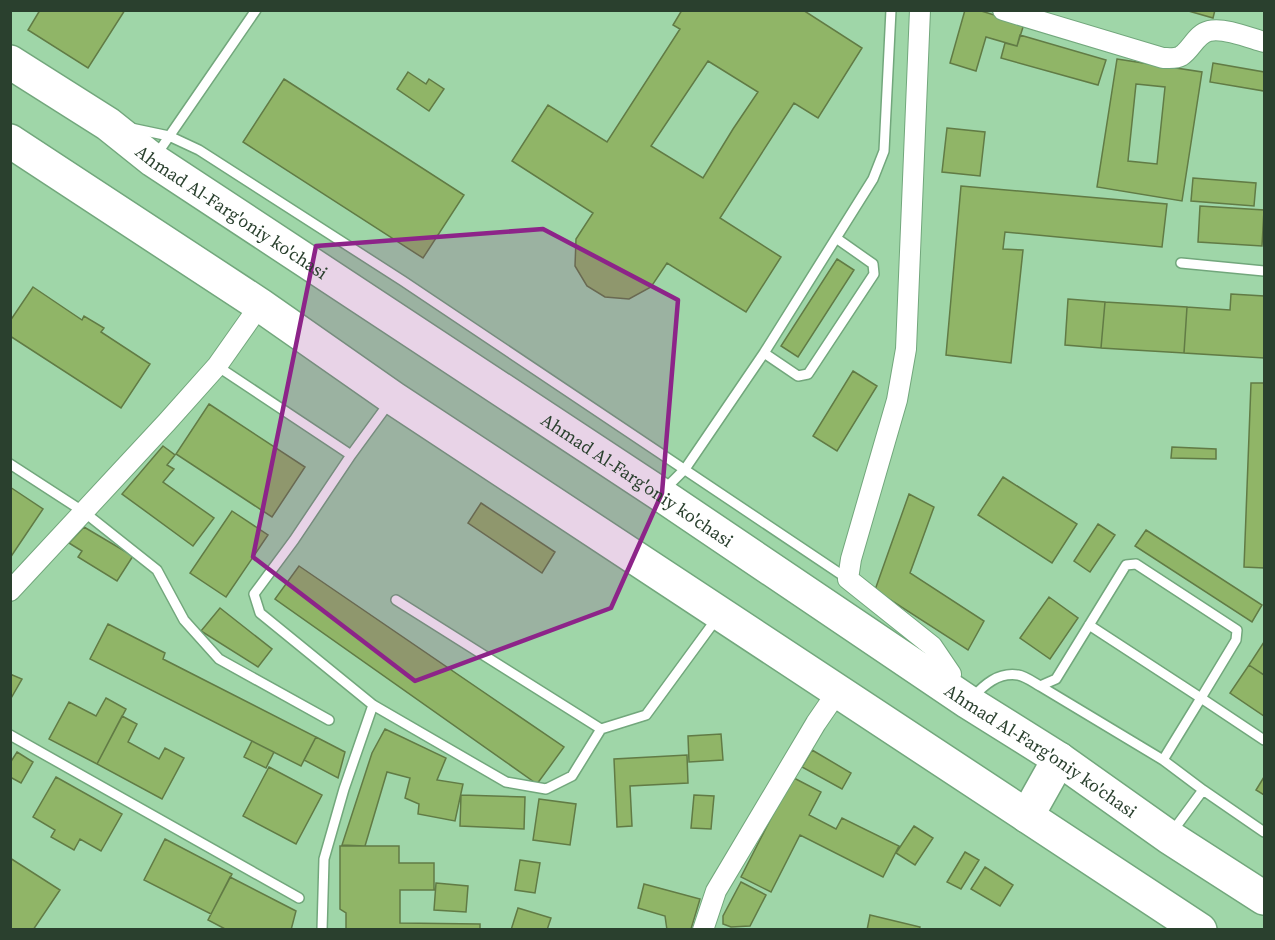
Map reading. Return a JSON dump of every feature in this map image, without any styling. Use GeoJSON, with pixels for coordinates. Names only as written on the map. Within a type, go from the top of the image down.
{"type":"FeatureCollection","features":[{"type":"Feature","properties":{"kind":"highway","name":"Ahmad Al-Farg'oniy ko'chasi"},"geometry":{"type":"LineString","coordinates":[[10,62],[108,124],[161,148],[660,494],[968,702],[1059,759],[1169,837],[1264,898]]}},
{"type":"Feature","properties":{"kind":"highway"},"geometry":{"type":"LineString","coordinates":[[10,141],[260,305],[393,398],[1200,930]]}},
{"type":"Feature","properties":{"kind":"highway"},"geometry":{"type":"LineString","coordinates":[[1026,816],[1059,759]]}},
{"type":"Feature","properties":{"kind":"street"},"geometry":{"type":"LineString","coordinates":[[920,10],[906,349],[897,400],[851,559],[848,579],[932,646],[951,674],[938,682]]}},
{"type":"Feature","properties":{"kind":"street"},"geometry":{"type":"LineString","coordinates":[[1003,10],[1163,58],[1182,55],[1198,37],[1207,31],[1218,30],[1264,42]]}},
{"type":"Feature","properties":{"kind":"street"},"geometry":{"type":"LineString","coordinates":[[10,591],[216,366],[260,305]]}},
{"type":"Feature","properties":{"kind":"street"},"geometry":{"type":"LineString","coordinates":[[703,930],[716,891],[816,723],[838,691]]}},
{"type":"Feature","properties":{"kind":"lane"},"geometry":{"type":"LineString","coordinates":[[161,148],[256,10]]}},
{"type":"Feature","properties":{"kind":"lane"},"geometry":{"type":"LineString","coordinates":[[660,494],[685,470],[764,353],[873,179],[884,151],[891,10]]}},
{"type":"Feature","properties":{"kind":"lane"},"geometry":{"type":"LineString","coordinates":[[161,148],[199,150],[403,281],[848,579]]}},
{"type":"Feature","properties":{"kind":"lane"},"geometry":{"type":"LineString","coordinates":[[764,353],[798,376],[808,374],[874,274],[873,264],[836,238]]}},
{"type":"Feature","properties":{"kind":"lane"},"geometry":{"type":"LineString","coordinates":[[1181,263],[1264,272]]}},
{"type":"Feature","properties":{"kind":"lane"},"geometry":{"type":"LineString","coordinates":[[216,366],[351,455]]}},
{"type":"Feature","properties":{"kind":"lane"},"geometry":{"type":"LineString","coordinates":[[393,398],[254,594],[260,613],[373,705],[506,782],[546,789],[573,776],[601,729],[646,716],[720,613]]}},
{"type":"Feature","properties":{"kind":"lane"},"geometry":{"type":"LineString","coordinates":[[10,464],[84,512],[157,570],[184,620],[219,658],[329,720]]}},
{"type":"Feature","properties":{"kind":"lane"},"geometry":{"type":"LineString","coordinates":[[1040,686],[1056,679],[1126,565],[1136,564],[1237,630],[1236,640],[1163,760]]}},
{"type":"Feature","properties":{"kind":"lane"},"geometry":{"type":"LineString","coordinates":[[396,600],[601,729]]}},
{"type":"Feature","properties":{"kind":"lane"},"geometry":{"type":"LineString","coordinates":[[1089,625],[1264,740]]}},
{"type":"Feature","properties":{"kind":"lane"},"geometry":{"type":"LineString","coordinates":[[968,702],[982,687],[998,676],[1019,675],[1163,760],[1264,832]]}},
{"type":"Feature","properties":{"kind":"lane"},"geometry":{"type":"LineString","coordinates":[[322,930],[324,859],[344,789],[373,705]]}},
{"type":"Feature","properties":{"kind":"lane"},"geometry":{"type":"LineString","coordinates":[[10,735],[299,898]]}},
{"type":"Feature","properties":{"kind":"lane"},"geometry":{"type":"LineString","coordinates":[[1169,837],[1203,790]]}},
{"type":"Feature","properties":{"kind":"highlighted area"},"geometry":{"type":"Polygon","coordinates":[[[543,229],[678,300],[662,493],[611,608],[415,681],[253,557],[316,246],[543,229]]]}},
{"type":"Feature","properties":{"kind":"building"},"geometry":{"type":"Polygon","coordinates":[[[40,10],[125,10],[88,68],[28,30],[40,10]]]}},
{"type":"Feature","properties":{"kind":"building"},"geometry":{"type":"Polygon","coordinates":[[[682,10],[803,10],[862,48],[818,118],[794,103],[720,218],[781,257],[746,312],[667,263],[651,287],[629,299],[605,297],[587,286],[575,266],[576,239],[593,213],[512,161],[548,105],[607,142],[680,29],[673,25],[682,10]],[[708,61],[651,146],[703,178],[758,92],[708,61]]]}},
{"type":"Feature","properties":{"kind":"building"},"geometry":{"type":"Polygon","coordinates":[[[965,10],[978,10],[1024,24],[1017,46],[986,37],[976,71],[950,63],[965,10]]]}},
{"type":"Feature","properties":{"kind":"building"},"geometry":{"type":"Polygon","coordinates":[[[1185,10],[1215,10],[1213,18],[1185,10]]]}},
{"type":"Feature","properties":{"kind":"building"},"geometry":{"type":"Polygon","coordinates":[[[1020,35],[1106,60],[1098,85],[1001,58],[1005,43],[1017,46],[1020,35]]]}},
{"type":"Feature","properties":{"kind":"building"},"geometry":{"type":"Polygon","coordinates":[[[1117,59],[1202,72],[1182,201],[1097,187],[1117,59]],[[1136,84],[1128,161],[1157,164],[1165,87],[1136,84]]]}},
{"type":"Feature","properties":{"kind":"building"},"geometry":{"type":"Polygon","coordinates":[[[1213,63],[1264,72],[1264,91],[1210,82],[1213,63]]]}},
{"type":"Feature","properties":{"kind":"building"},"geometry":{"type":"Polygon","coordinates":[[[408,72],[426,84],[429,79],[444,89],[429,111],[397,89],[408,72]]]}},
{"type":"Feature","properties":{"kind":"building"},"geometry":{"type":"Polygon","coordinates":[[[284,79],[464,195],[423,258],[243,142],[284,79]]]}},
{"type":"Feature","properties":{"kind":"building"},"geometry":{"type":"Polygon","coordinates":[[[947,128],[985,132],[980,176],[942,172],[947,128]]]}},
{"type":"Feature","properties":{"kind":"building"},"geometry":{"type":"Polygon","coordinates":[[[1193,178],[1256,183],[1254,206],[1191,201],[1193,178]]]}},
{"type":"Feature","properties":{"kind":"building"},"geometry":{"type":"Polygon","coordinates":[[[961,186],[1167,204],[1162,247],[1005,232],[1003,249],[1023,250],[1011,363],[946,355],[961,186]]]}},
{"type":"Feature","properties":{"kind":"building"},"geometry":{"type":"Polygon","coordinates":[[[1200,206],[1264,210],[1262,246],[1198,242],[1200,206]]]}},
{"type":"Feature","properties":{"kind":"building"},"geometry":{"type":"Polygon","coordinates":[[[837,259],[854,270],[798,357],[781,346],[837,259]]]}},
{"type":"Feature","properties":{"kind":"building"},"geometry":{"type":"Polygon","coordinates":[[[33,287],[82,320],[84,316],[104,328],[101,332],[150,364],[121,408],[10,336],[10,321],[33,287]]]}},
{"type":"Feature","properties":{"kind":"building"},"geometry":{"type":"Polygon","coordinates":[[[1231,294],[1264,296],[1264,358],[1184,353],[1187,307],[1230,310],[1231,294]]]}},
{"type":"Feature","properties":{"kind":"building"},"geometry":{"type":"Polygon","coordinates":[[[1068,299],[1105,302],[1101,348],[1065,345],[1068,299]]]}},
{"type":"Feature","properties":{"kind":"building"},"geometry":{"type":"Polygon","coordinates":[[[1105,302],[1187,307],[1184,353],[1101,348],[1105,302]]]}},
{"type":"Feature","properties":{"kind":"building"},"geometry":{"type":"Polygon","coordinates":[[[853,371],[877,386],[837,451],[813,436],[853,371]]]}},
{"type":"Feature","properties":{"kind":"building"},"geometry":{"type":"Polygon","coordinates":[[[1251,383],[1264,383],[1264,568],[1244,567],[1251,383]]]}},
{"type":"Feature","properties":{"kind":"building"},"geometry":{"type":"Polygon","coordinates":[[[209,404],[305,467],[272,517],[176,454],[209,404]]]}},
{"type":"Feature","properties":{"kind":"building"},"geometry":{"type":"Polygon","coordinates":[[[163,446],[175,455],[167,465],[174,469],[163,482],[214,518],[193,546],[122,494],[163,446]]]}},
{"type":"Feature","properties":{"kind":"building"},"geometry":{"type":"Polygon","coordinates":[[[1172,447],[1216,449],[1216,459],[1171,458],[1172,447]]]}},
{"type":"Feature","properties":{"kind":"building"},"geometry":{"type":"Polygon","coordinates":[[[1003,477],[1077,524],[1052,563],[978,515],[1003,477]]]}},
{"type":"Feature","properties":{"kind":"building"},"geometry":{"type":"Polygon","coordinates":[[[10,487],[43,509],[10,558],[10,487]]]}},
{"type":"Feature","properties":{"kind":"building"},"geometry":{"type":"Polygon","coordinates":[[[909,494],[934,507],[910,573],[984,621],[968,650],[875,590],[909,494]]]}},
{"type":"Feature","properties":{"kind":"building"},"geometry":{"type":"Polygon","coordinates":[[[481,503],[555,552],[542,573],[468,523],[481,503]]]}},
{"type":"Feature","properties":{"kind":"building"},"geometry":{"type":"Polygon","coordinates":[[[232,511],[268,535],[226,597],[190,573],[232,511]]]}},
{"type":"Feature","properties":{"kind":"building"},"geometry":{"type":"Polygon","coordinates":[[[1098,524],[1115,535],[1090,572],[1074,561],[1098,524]]]}},
{"type":"Feature","properties":{"kind":"building"},"geometry":{"type":"Polygon","coordinates":[[[84,527],[133,556],[117,581],[78,557],[82,551],[69,543],[84,527]]]}},
{"type":"Feature","properties":{"kind":"building"},"geometry":{"type":"Polygon","coordinates":[[[1146,530],[1262,605],[1252,622],[1135,546],[1146,530]]]}},
{"type":"Feature","properties":{"kind":"building"},"geometry":{"type":"Polygon","coordinates":[[[299,566],[564,747],[537,784],[275,599],[299,566]]]}},
{"type":"Feature","properties":{"kind":"building"},"geometry":{"type":"Polygon","coordinates":[[[1049,597],[1078,618],[1050,659],[1020,638],[1049,597]]]}},
{"type":"Feature","properties":{"kind":"building"},"geometry":{"type":"Polygon","coordinates":[[[220,608],[272,649],[258,667],[201,631],[220,608]]]}},
{"type":"Feature","properties":{"kind":"building"},"geometry":{"type":"Polygon","coordinates":[[[108,624],[165,653],[163,659],[316,737],[301,766],[90,659],[108,624]]]}},
{"type":"Feature","properties":{"kind":"building"},"geometry":{"type":"Polygon","coordinates":[[[1264,642],[1264,675],[1249,665],[1264,642]]]}},
{"type":"Feature","properties":{"kind":"building"},"geometry":{"type":"Polygon","coordinates":[[[1249,665],[1264,675],[1264,716],[1230,693],[1249,665]]]}},
{"type":"Feature","properties":{"kind":"building"},"geometry":{"type":"Polygon","coordinates":[[[10,674],[22,679],[10,700],[10,674]]]}},
{"type":"Feature","properties":{"kind":"building"},"geometry":{"type":"Polygon","coordinates":[[[106,698],[126,709],[97,764],[49,739],[69,702],[96,716],[106,698]]]}},
{"type":"Feature","properties":{"kind":"building"},"geometry":{"type":"Polygon","coordinates":[[[122,716],[137,724],[128,742],[159,759],[165,748],[184,758],[162,799],[97,764],[122,716]]]}},
{"type":"Feature","properties":{"kind":"building"},"geometry":{"type":"Polygon","coordinates":[[[385,729],[446,758],[437,780],[463,784],[455,821],[418,814],[419,804],[405,798],[410,778],[387,772],[365,846],[342,845],[372,753],[385,729]]]}},
{"type":"Feature","properties":{"kind":"building"},"geometry":{"type":"Polygon","coordinates":[[[721,734],[723,760],[689,762],[688,736],[721,734]]]}},
{"type":"Feature","properties":{"kind":"building"},"geometry":{"type":"Polygon","coordinates":[[[316,737],[345,752],[338,778],[304,760],[316,737]]]}},
{"type":"Feature","properties":{"kind":"building"},"geometry":{"type":"Polygon","coordinates":[[[252,741],[274,752],[266,768],[244,757],[252,741]]]}},
{"type":"Feature","properties":{"kind":"building"},"geometry":{"type":"Polygon","coordinates":[[[812,750],[851,773],[842,789],[802,767],[812,750]]]}},
{"type":"Feature","properties":{"kind":"building"},"geometry":{"type":"Polygon","coordinates":[[[17,752],[33,762],[21,783],[10,777],[10,763],[17,752]]]}},
{"type":"Feature","properties":{"kind":"building"},"geometry":{"type":"Polygon","coordinates":[[[687,755],[688,783],[630,786],[632,826],[617,827],[614,759],[687,755]]]}},
{"type":"Feature","properties":{"kind":"building"},"geometry":{"type":"Polygon","coordinates":[[[269,767],[322,795],[296,844],[243,816],[269,767]]]}},
{"type":"Feature","properties":{"kind":"building"},"geometry":{"type":"Polygon","coordinates":[[[56,777],[122,814],[101,851],[80,839],[74,850],[51,837],[55,830],[33,817],[56,777]]]}},
{"type":"Feature","properties":{"kind":"building"},"geometry":{"type":"Polygon","coordinates":[[[792,777],[821,792],[809,815],[836,829],[842,818],[899,846],[883,877],[800,835],[771,892],[741,877],[792,777]]]}},
{"type":"Feature","properties":{"kind":"building"},"geometry":{"type":"Polygon","coordinates":[[[1264,777],[1264,795],[1256,790],[1264,777]]]}},
{"type":"Feature","properties":{"kind":"building"},"geometry":{"type":"Polygon","coordinates":[[[461,795],[525,797],[524,829],[460,826],[461,795]]]}},
{"type":"Feature","properties":{"kind":"building"},"geometry":{"type":"Polygon","coordinates":[[[694,795],[714,796],[711,829],[691,828],[694,795]]]}},
{"type":"Feature","properties":{"kind":"building"},"geometry":{"type":"Polygon","coordinates":[[[539,799],[576,804],[570,845],[533,840],[539,799]]]}},
{"type":"Feature","properties":{"kind":"building"},"geometry":{"type":"Polygon","coordinates":[[[914,826],[933,838],[915,865],[896,853],[914,826]]]}},
{"type":"Feature","properties":{"kind":"building"},"geometry":{"type":"Polygon","coordinates":[[[165,839],[232,874],[211,914],[144,880],[165,839]]]}},
{"type":"Feature","properties":{"kind":"building"},"geometry":{"type":"Polygon","coordinates":[[[340,846],[399,846],[399,863],[434,863],[434,890],[400,890],[400,923],[480,924],[480,930],[346,930],[346,913],[340,909],[340,846]]]}},
{"type":"Feature","properties":{"kind":"building"},"geometry":{"type":"Polygon","coordinates":[[[965,852],[979,860],[961,889],[947,882],[965,852]]]}},
{"type":"Feature","properties":{"kind":"building"},"geometry":{"type":"Polygon","coordinates":[[[10,858],[60,890],[33,930],[10,930],[10,858]]]}},
{"type":"Feature","properties":{"kind":"building"},"geometry":{"type":"Polygon","coordinates":[[[520,860],[540,863],[535,893],[515,890],[520,860]]]}},
{"type":"Feature","properties":{"kind":"building"},"geometry":{"type":"Polygon","coordinates":[[[985,867],[1013,885],[1000,906],[971,889],[985,867]]]}},
{"type":"Feature","properties":{"kind":"building"},"geometry":{"type":"Polygon","coordinates":[[[230,877],[296,911],[291,930],[227,930],[208,920],[230,877]]]}},
{"type":"Feature","properties":{"kind":"building"},"geometry":{"type":"Polygon","coordinates":[[[741,882],[766,895],[750,926],[731,927],[723,924],[723,916],[741,882]]]}},
{"type":"Feature","properties":{"kind":"building"},"geometry":{"type":"Polygon","coordinates":[[[436,883],[468,886],[466,912],[434,910],[436,883]]]}},
{"type":"Feature","properties":{"kind":"building"},"geometry":{"type":"Polygon","coordinates":[[[644,884],[700,899],[691,929],[667,930],[665,916],[638,908],[644,884]]]}},
{"type":"Feature","properties":{"kind":"building"},"geometry":{"type":"Polygon","coordinates":[[[518,908],[551,918],[547,930],[511,930],[518,908]]]}},
{"type":"Feature","properties":{"kind":"building"},"geometry":{"type":"Polygon","coordinates":[[[870,915],[920,927],[919,930],[867,930],[870,915]]]}}]}
